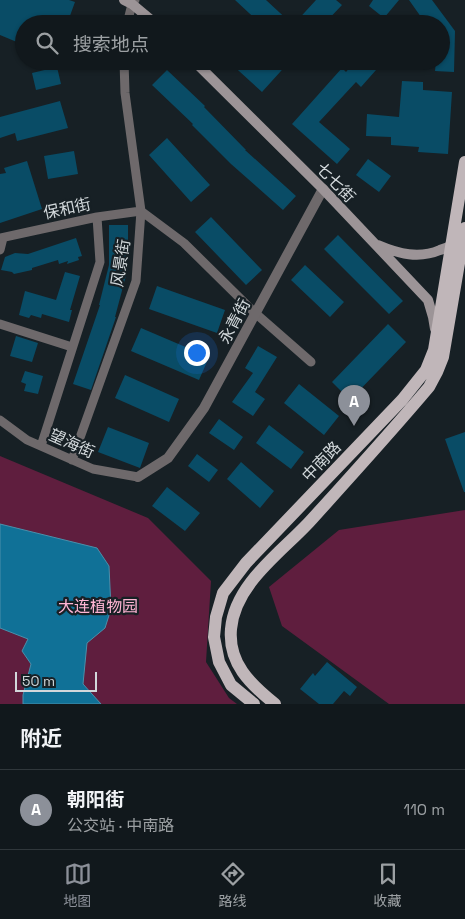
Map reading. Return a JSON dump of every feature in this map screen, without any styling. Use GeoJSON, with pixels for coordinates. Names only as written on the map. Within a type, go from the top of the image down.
{"type":"FeatureCollection","features":[{"type":"Feature","properties":{"kind":"main road"},"geometry":{"type":"LineString","coordinates":[[130,1],[146,15]]}},
{"type":"Feature","properties":{"kind":"main road","name":"七七街"},"geometry":{"type":"LineString","coordinates":[[203,70],[323,189],[428,300],[435,323],[436,336]]}},
{"type":"Feature","properties":{"kind":"main road","name":"中南路"},"geometry":{"type":"LineString","coordinates":[[254,704],[231,685],[219,662],[214,637],[216,617],[223,593],[246,563],[402,400],[426,370],[434,350],[465,162]]}},
{"type":"Feature","properties":{"kind":"main road"},"geometry":{"type":"LineString","coordinates":[[375,244],[390,250],[417,256],[433,253],[451,246],[464,231]]}},
{"type":"Feature","properties":{"kind":"main road"},"geometry":{"type":"LineString","coordinates":[[274,704],[244,676],[238,666],[232,647],[231,630],[234,613],[239,602],[265,565],[312,520],[429,387],[443,358],[464,231]]}},
{"type":"Feature","properties":{"kind":"street"},"geometry":{"type":"LineString","coordinates":[[128,15],[130,1]]}},
{"type":"Feature","properties":{"kind":"street","name":"风景街"},"geometry":{"type":"LineString","coordinates":[[72,460],[136,281],[142,211],[125,93],[124,70]]}},
{"type":"Feature","properties":{"kind":"street","name":"永青街"},"geometry":{"type":"LineString","coordinates":[[138,477],[168,458],[204,408],[323,189]]}},
{"type":"Feature","properties":{"kind":"street"},"geometry":{"type":"LineString","coordinates":[[142,211],[184,243],[255,313],[311,362]]}},
{"type":"Feature","properties":{"kind":"street","name":"保和街"},"geometry":{"type":"LineString","coordinates":[[2,238],[97,217],[142,211]]}},
{"type":"Feature","properties":{"kind":"street"},"geometry":{"type":"LineString","coordinates":[[40,446],[100,262],[97,217]]}},
{"type":"Feature","properties":{"kind":"street"},"geometry":{"type":"LineString","coordinates":[[0,250],[2,238]]}},
{"type":"Feature","properties":{"kind":"street"},"geometry":{"type":"LineString","coordinates":[[0,324],[72,346]]}},
{"type":"Feature","properties":{"kind":"street","name":"望海街"},"geometry":{"type":"LineString","coordinates":[[0,420],[27,440],[93,469],[138,477]]}},
{"type":"Feature","properties":{"kind":"green space","name":"大连植物园"},"geometry":{"type":"Polygon","coordinates":[[[0,456],[148,518],[211,581],[206,662],[229,698],[237,704],[0,704],[0,456]]]}},
{"type":"Feature","properties":{"kind":"green space"},"geometry":{"type":"Polygon","coordinates":[[[465,510],[465,704],[389,704],[282,626],[269,587],[339,530],[465,510]]]}},
{"type":"Feature","properties":{"kind":"water"},"geometry":{"type":"Polygon","coordinates":[[[0,524],[97,548],[109,566],[111,609],[105,628],[87,643],[83,684],[101,704],[23,704],[23,695],[31,664],[22,651],[28,639],[0,628],[0,524]]]}},
{"type":"Feature","properties":{"kind":"building"},"geometry":{"type":"Polygon","coordinates":[[[0,0],[69,0],[75,2],[70,15],[15,15],[15,41],[0,35],[0,0]]]}},
{"type":"Feature","properties":{"kind":"building"},"geometry":{"type":"Polygon","coordinates":[[[235,0],[266,0],[282,15],[251,15],[235,0]]]}},
{"type":"Feature","properties":{"kind":"building"},"geometry":{"type":"Polygon","coordinates":[[[316,0],[336,0],[342,5],[333,15],[302,15],[316,0]]]}},
{"type":"Feature","properties":{"kind":"building"},"geometry":{"type":"Polygon","coordinates":[[[373,0],[399,0],[386,15],[380,15],[369,6],[373,0]]]}},
{"type":"Feature","properties":{"kind":"building"},"geometry":{"type":"Polygon","coordinates":[[[409,0],[432,0],[443,15],[420,15],[409,0]]]}},
{"type":"Feature","properties":{"kind":"building"},"geometry":{"type":"Polygon","coordinates":[[[450,24],[455,31],[454,72],[435,71],[450,70],[450,24]]]}},
{"type":"Feature","properties":{"kind":"building"},"geometry":{"type":"Polygon","coordinates":[[[44,70],[58,70],[61,84],[36,90],[32,73],[44,70]]]}},
{"type":"Feature","properties":{"kind":"building"},"geometry":{"type":"Polygon","coordinates":[[[167,70],[205,106],[245,150],[296,196],[283,210],[231,164],[152,85],[167,70]]]}},
{"type":"Feature","properties":{"kind":"building"},"geometry":{"type":"Polygon","coordinates":[[[238,70],[282,70],[262,92],[238,70]]]}},
{"type":"Feature","properties":{"kind":"building"},"geometry":{"type":"Polygon","coordinates":[[[340,70],[346,72],[348,70],[376,70],[361,87],[356,82],[319,122],[350,149],[337,164],[292,124],[340,70]]]}},
{"type":"Feature","properties":{"kind":"building"},"geometry":{"type":"Polygon","coordinates":[[[402,81],[423,82],[423,90],[452,92],[448,154],[418,152],[419,147],[391,145],[391,137],[366,136],[367,114],[399,117],[402,81]]]}},
{"type":"Feature","properties":{"kind":"building"},"geometry":{"type":"Polygon","coordinates":[[[60,101],[68,128],[17,141],[15,133],[0,138],[0,117],[60,101]]]}},
{"type":"Feature","properties":{"kind":"building"},"geometry":{"type":"Polygon","coordinates":[[[167,138],[210,185],[191,202],[149,155],[167,138]]]}},
{"type":"Feature","properties":{"kind":"building"},"geometry":{"type":"Polygon","coordinates":[[[74,151],[78,174],[48,179],[44,156],[74,151]]]}},
{"type":"Feature","properties":{"kind":"building"},"geometry":{"type":"Polygon","coordinates":[[[368,159],[391,176],[379,192],[356,175],[368,159]]]}},
{"type":"Feature","properties":{"kind":"building"},"geometry":{"type":"Polygon","coordinates":[[[27,161],[42,209],[0,223],[0,174],[6,173],[4,168],[27,161]]]}},
{"type":"Feature","properties":{"kind":"building"},"geometry":{"type":"Polygon","coordinates":[[[211,217],[262,270],[246,285],[195,232],[211,217]]]}},
{"type":"Feature","properties":{"kind":"building"},"geometry":{"type":"Polygon","coordinates":[[[109,225],[128,225],[128,268],[116,317],[91,390],[73,384],[100,305],[109,265],[109,225]]]}},
{"type":"Feature","properties":{"kind":"building"},"geometry":{"type":"Polygon","coordinates":[[[338,235],[403,301],[389,314],[324,249],[338,235]]]}},
{"type":"Feature","properties":{"kind":"building"},"geometry":{"type":"Polygon","coordinates":[[[76,238],[82,256],[78,257],[79,260],[67,264],[68,261],[59,264],[58,260],[32,268],[32,270],[14,274],[1,270],[5,257],[15,253],[28,254],[76,238]]]}},
{"type":"Feature","properties":{"kind":"building"},"geometry":{"type":"Polygon","coordinates":[[[305,265],[344,302],[330,317],[291,280],[305,265]]]}},
{"type":"Feature","properties":{"kind":"building"},"geometry":{"type":"Polygon","coordinates":[[[65,272],[80,276],[70,310],[72,310],[69,322],[42,314],[41,318],[31,315],[29,318],[19,315],[25,291],[56,300],[65,272]]]}},
{"type":"Feature","properties":{"kind":"building"},"geometry":{"type":"Polygon","coordinates":[[[157,286],[225,310],[217,333],[149,309],[157,286]]]}},
{"type":"Feature","properties":{"kind":"building"},"geometry":{"type":"Polygon","coordinates":[[[388,324],[406,342],[350,400],[332,382],[388,324]]]}},
{"type":"Feature","properties":{"kind":"building"},"geometry":{"type":"Polygon","coordinates":[[[141,328],[209,357],[199,380],[131,351],[141,328]]]}},
{"type":"Feature","properties":{"kind":"building"},"geometry":{"type":"Polygon","coordinates":[[[16,336],[38,343],[32,362],[10,356],[16,336]]]}},
{"type":"Feature","properties":{"kind":"building"},"geometry":{"type":"Polygon","coordinates":[[[258,346],[277,357],[255,392],[265,399],[253,416],[232,402],[253,373],[245,368],[258,346]]]}},
{"type":"Feature","properties":{"kind":"building"},"geometry":{"type":"Polygon","coordinates":[[[25,371],[43,376],[38,394],[24,391],[26,384],[21,382],[25,371]]]}},
{"type":"Feature","properties":{"kind":"building"},"geometry":{"type":"Polygon","coordinates":[[[125,375],[179,399],[169,422],[115,398],[125,375]]]}},
{"type":"Feature","properties":{"kind":"building"},"geometry":{"type":"Polygon","coordinates":[[[299,384],[339,416],[324,435],[284,403],[299,384]]]}},
{"type":"Feature","properties":{"kind":"building"},"geometry":{"type":"Polygon","coordinates":[[[219,419],[243,437],[234,450],[209,433],[219,419]]]}},
{"type":"Feature","properties":{"kind":"building"},"geometry":{"type":"Polygon","coordinates":[[[269,425],[304,452],[291,469],[256,443],[269,425]]]}},
{"type":"Feature","properties":{"kind":"building"},"geometry":{"type":"Polygon","coordinates":[[[108,427],[149,443],[140,468],[98,452],[108,427]]]}},
{"type":"Feature","properties":{"kind":"building"},"geometry":{"type":"Polygon","coordinates":[[[465,432],[465,492],[464,492],[445,439],[465,432]]]}},
{"type":"Feature","properties":{"kind":"building"},"geometry":{"type":"Polygon","coordinates":[[[197,454],[218,470],[209,482],[188,466],[197,454]]]}},
{"type":"Feature","properties":{"kind":"building"},"geometry":{"type":"Polygon","coordinates":[[[241,462],[274,491],[260,508],[227,479],[241,462]]]}},
{"type":"Feature","properties":{"kind":"building"},"geometry":{"type":"Polygon","coordinates":[[[167,487],[200,513],[185,531],[152,506],[167,487]]]}},
{"type":"Feature","properties":{"kind":"building"},"geometry":{"type":"Polygon","coordinates":[[[327,662],[357,687],[350,696],[344,691],[333,704],[319,704],[300,689],[313,673],[315,676],[327,662]]]}},
{"type":"Feature","properties":{"kind":"place","name":"朝阳街"},"geometry":{"type":"Point","coordinates":[354,426]}}]}
